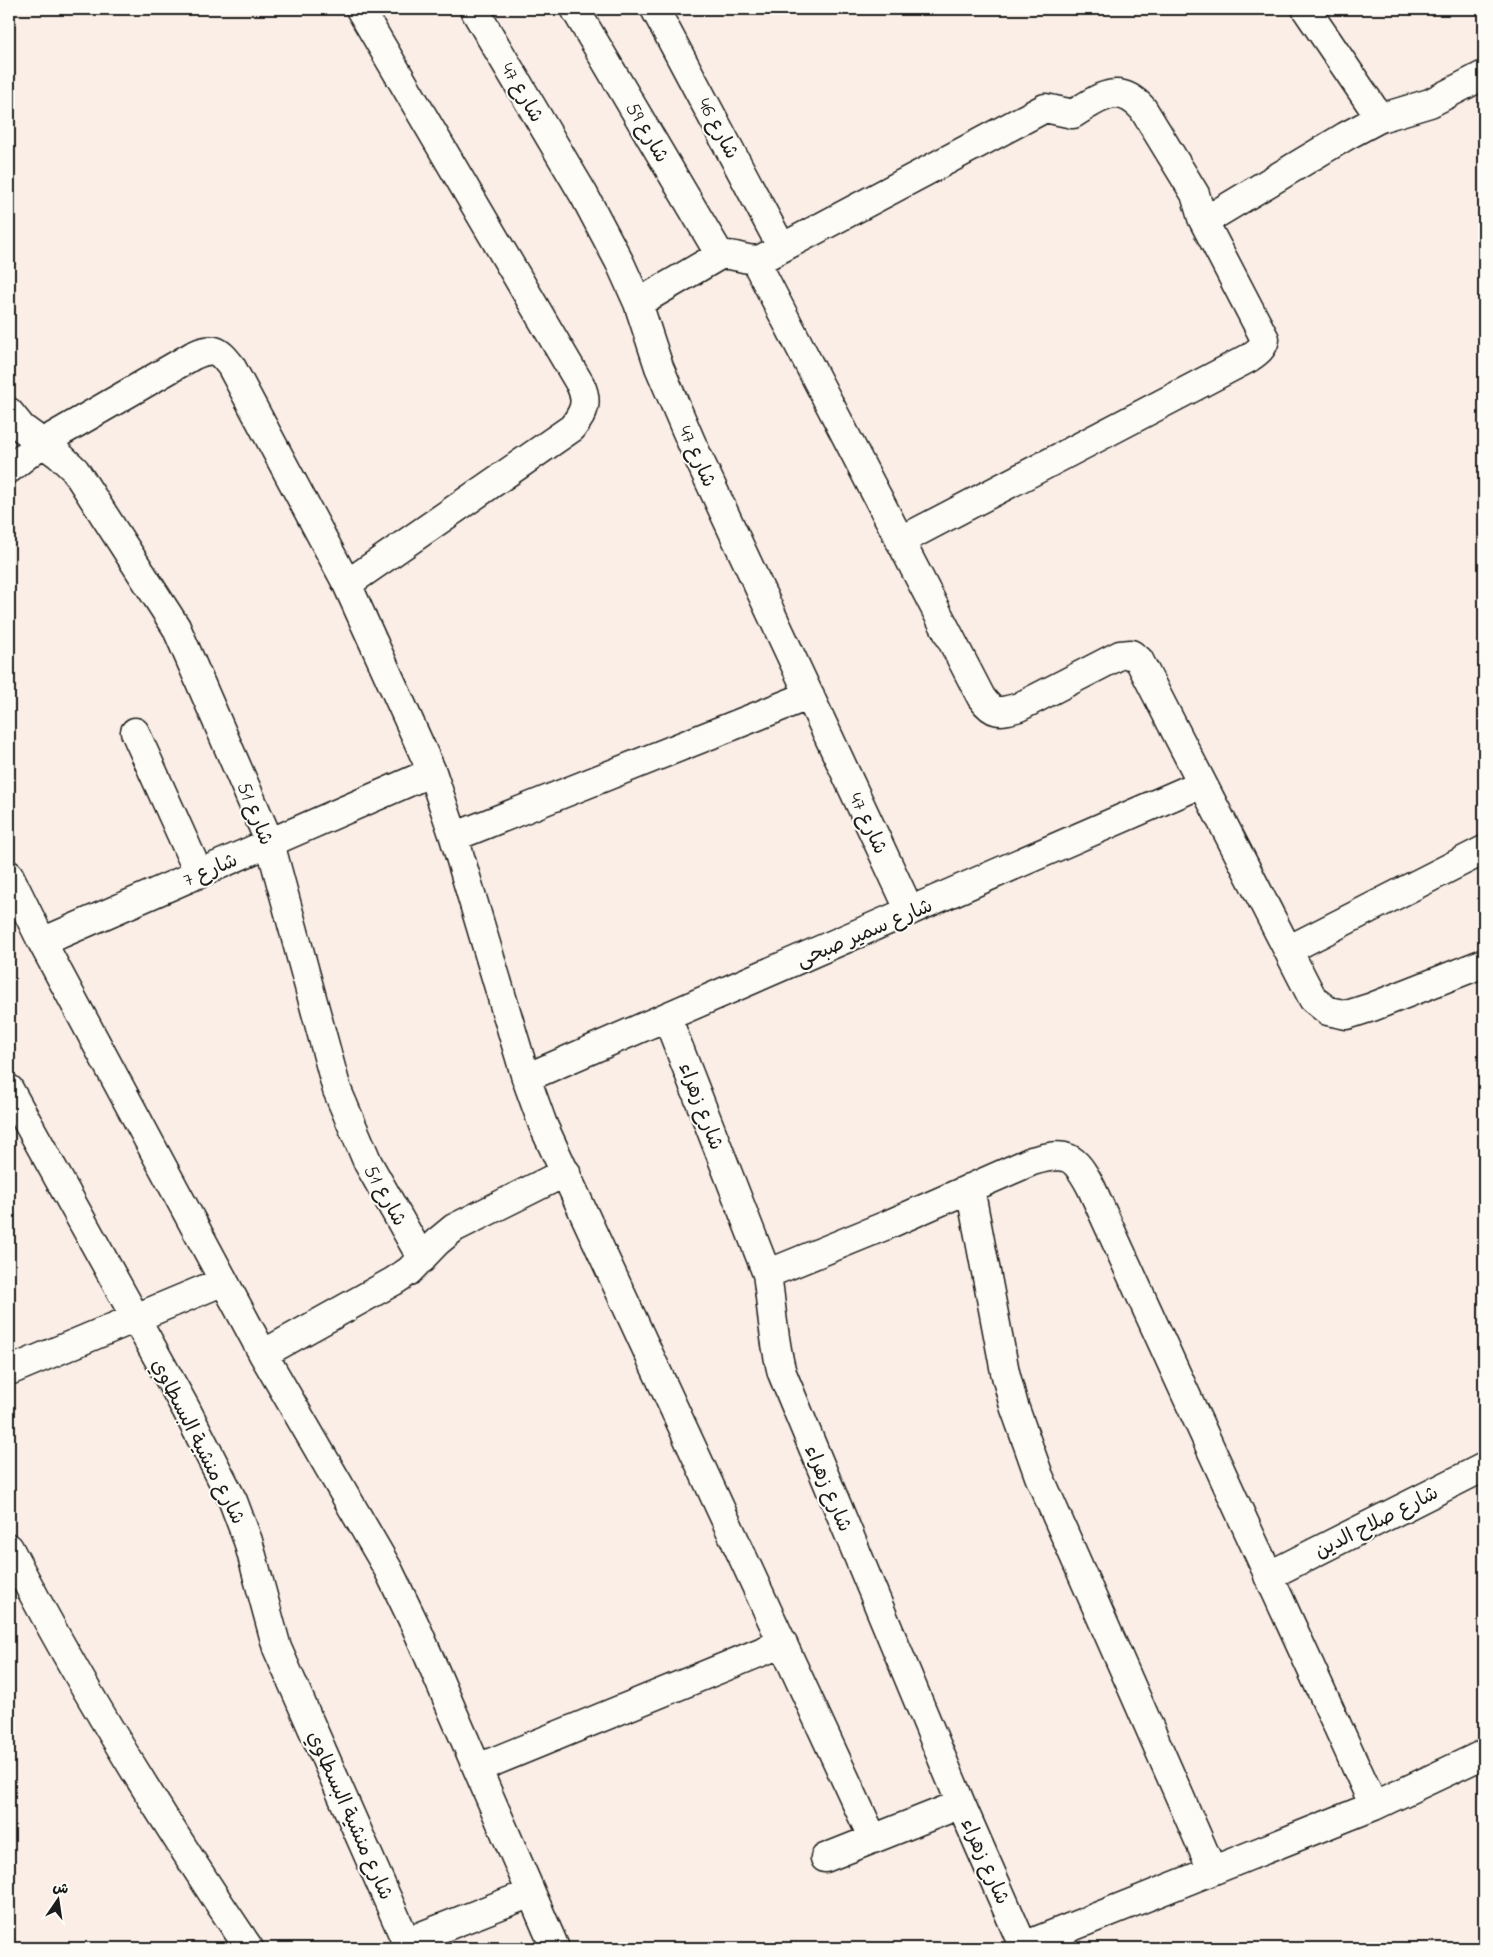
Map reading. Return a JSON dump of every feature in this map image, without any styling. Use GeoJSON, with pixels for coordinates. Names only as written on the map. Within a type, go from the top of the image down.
{"type":"FeatureCollection","features":[{"type":"Feature","properties":{"kind":"street"},"geometry":{"type":"LineString","coordinates":[[346,584],[572,428],[581,417],[586,406],[585,394],[580,384],[360,9]]}},
{"type":"Feature","properties":{"kind":"street","name":"شارع 47"},"geometry":{"type":"LineString","coordinates":[[474,9],[584,195],[620,263],[638,303],[660,367],[692,444],[910,912]]}},
{"type":"Feature","properties":{"kind":"street","name":"شارع 59"},"geometry":{"type":"LineString","coordinates":[[576,9],[720,256]]}},
{"type":"Feature","properties":{"kind":"street","name":"شارع 46"},"geometry":{"type":"LineString","coordinates":[[655,9],[782,248]]}},
{"type":"Feature","properties":{"kind":"street"},"geometry":{"type":"LineString","coordinates":[[1306,9],[1380,118]]}},
{"type":"Feature","properties":{"kind":"street"},"geometry":{"type":"LineString","coordinates":[[1202,218],[1218,213],[1346,136],[1380,118],[1430,103],[1484,75]]}},
{"type":"Feature","properties":{"kind":"street"},"geometry":{"type":"LineString","coordinates":[[638,303],[720,256],[735,255],[748,260],[761,259],[1040,110],[1045,108],[1073,114],[1108,94],[1125,94],[1135,100],[1143,109],[1195,194],[1202,218],[1265,339],[1264,345],[1259,351],[1231,367],[900,541]]}},
{"type":"Feature","properties":{"kind":"street"},"geometry":{"type":"LineString","coordinates":[[755,260],[987,706],[995,712],[1007,711],[1019,707],[1120,655],[1131,654],[1139,660],[1313,999],[1328,1011],[1347,1015],[1484,963]]}},
{"type":"Feature","properties":{"kind":"street"},"geometry":{"type":"LineString","coordinates":[[9,469],[42,443],[194,355],[211,350],[219,352],[231,366],[346,584],[432,772],[454,837],[526,1078],[543,1126],[566,1172],[873,1839]]}},
{"type":"Feature","properties":{"kind":"street","name":"شارع 51"},"geometry":{"type":"LineString","coordinates":[[9,412],[22,428],[59,454],[75,470],[176,627],[270,843],[337,1090],[368,1162],[422,1259]]}},
{"type":"Feature","properties":{"kind":"street"},"geometry":{"type":"LineString","coordinates":[[454,837],[810,695]]}},
{"type":"Feature","properties":{"kind":"street"},"geometry":{"type":"LineString","coordinates":[[135,732],[199,874]]}},
{"type":"Feature","properties":{"kind":"street","name":"شارع 7"},"geometry":{"type":"LineString","coordinates":[[42,942],[432,772]]}},
{"type":"Feature","properties":{"kind":"street","name":"شارع سمير صبحى"},"geometry":{"type":"LineString","coordinates":[[526,1078],[1201,784]]}},
{"type":"Feature","properties":{"kind":"street"},"geometry":{"type":"LineString","coordinates":[[1288,950],[1484,850]]}},
{"type":"Feature","properties":{"kind":"street"},"geometry":{"type":"LineString","coordinates":[[9,875],[42,942],[263,1354],[388,1569],[416,1627],[555,1948]]}},
{"type":"Feature","properties":{"kind":"street","name":"شارع زهراء"},"geometry":{"type":"LineString","coordinates":[[667,1017],[767,1274],[773,1331],[782,1373],[961,1804],[1024,1947]]}},
{"type":"Feature","properties":{"kind":"street","name":"شارع منشية البسطاوي"},"geometry":{"type":"LineString","coordinates":[[9,1089],[186,1409],[233,1501],[248,1541],[277,1648],[408,1945]]}},
{"type":"Feature","properties":{"kind":"street"},"geometry":{"type":"LineString","coordinates":[[767,1274],[887,1226],[1032,1161],[1053,1155],[1070,1158],[1081,1169],[1374,1806]]}},
{"type":"Feature","properties":{"kind":"street"},"geometry":{"type":"LineString","coordinates":[[263,1354],[394,1281],[422,1259],[437,1242],[454,1228],[566,1172]]}},
{"type":"Feature","properties":{"kind":"street"},"geometry":{"type":"LineString","coordinates":[[970,1188],[1005,1372],[1026,1441],[1043,1485],[1212,1870]]}},
{"type":"Feature","properties":{"kind":"street"},"geometry":{"type":"LineString","coordinates":[[9,1371],[224,1281]]}},
{"type":"Feature","properties":{"kind":"street","name":"شارع صلاح الدين"},"geometry":{"type":"LineString","coordinates":[[1268,1576],[1484,1467]]}},
{"type":"Feature","properties":{"kind":"street"},"geometry":{"type":"LineString","coordinates":[[9,1548],[44,1617],[178,1843],[249,1948]]}},
{"type":"Feature","properties":{"kind":"street"},"geometry":{"type":"LineString","coordinates":[[478,1768],[783,1643]]}},
{"type":"Feature","properties":{"kind":"street"},"geometry":{"type":"LineString","coordinates":[[1024,1947],[1374,1806],[1484,1754]]}},
{"type":"Feature","properties":{"kind":"street"},"geometry":{"type":"LineString","coordinates":[[826,1858],[961,1804]]}},
{"type":"Feature","properties":{"kind":"street"},"geometry":{"type":"LineString","coordinates":[[408,1945],[531,1892]]}}]}
